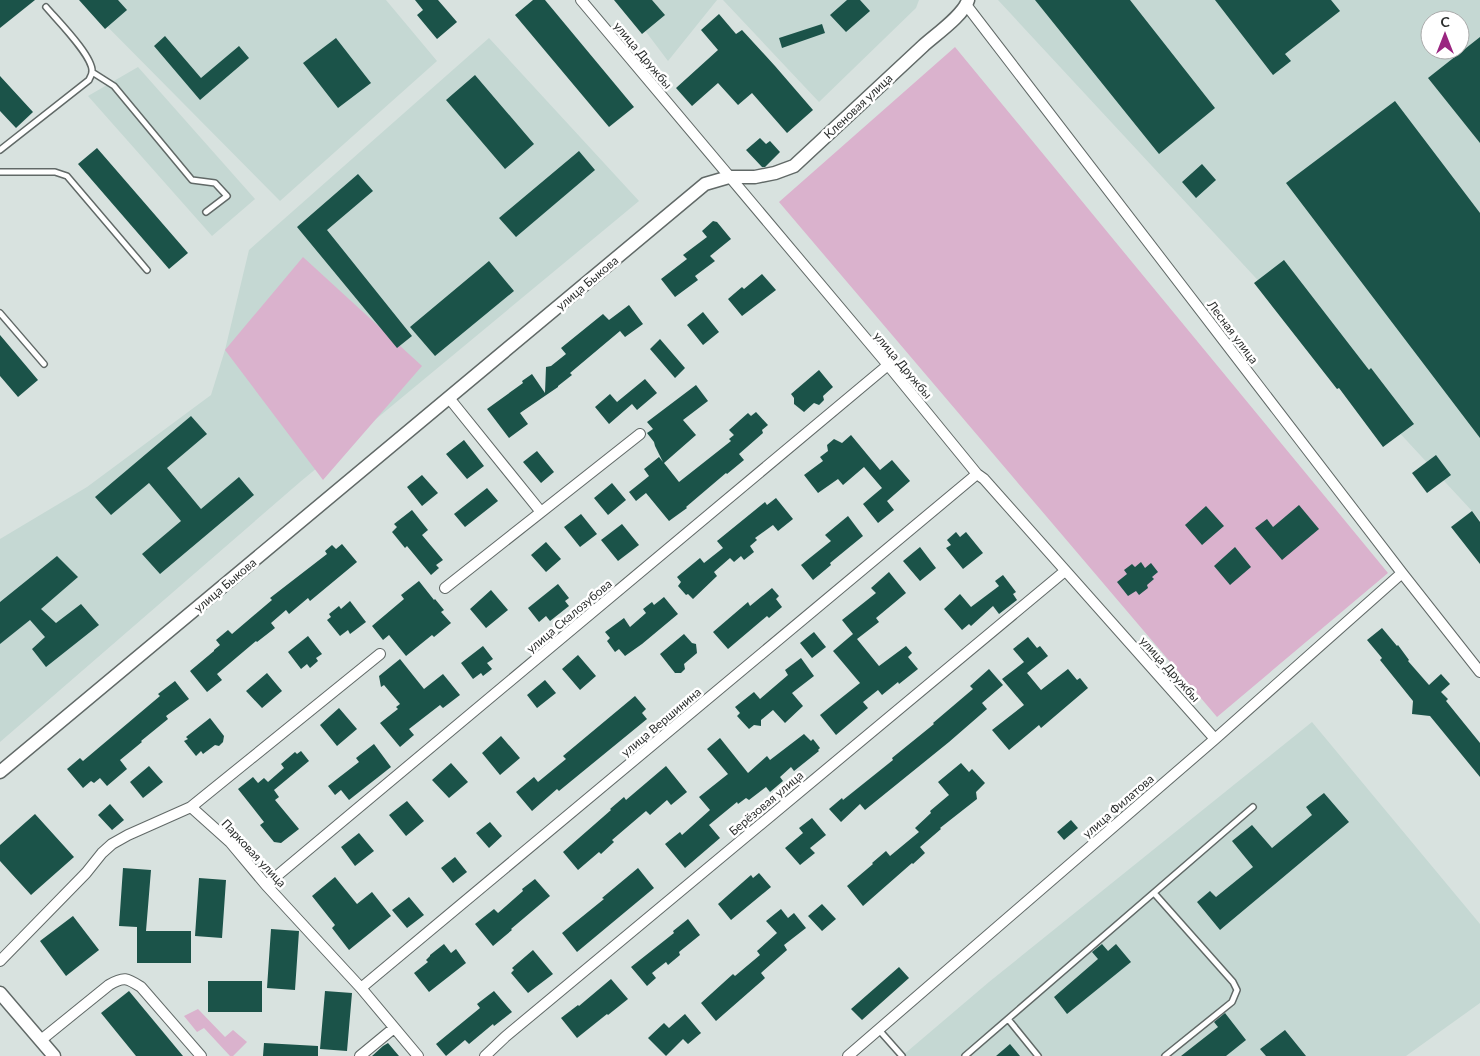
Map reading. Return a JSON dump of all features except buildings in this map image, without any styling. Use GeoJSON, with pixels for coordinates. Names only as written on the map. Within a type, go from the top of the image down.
{"type":"FeatureCollection","features":[{"type":"Feature","properties":{"kind":"street","name":"улица Дружбы"},"geometry":{"type":"LineString","coordinates":[[581,0],[977,474],[984,479],[1215,739]]}},
{"type":"Feature","properties":{"kind":"street","name":"Кленовая улица"},"geometry":{"type":"LineString","coordinates":[[729,178],[755,178],[775,174],[794,166],[959,14],[967,3]]}},
{"type":"Feature","properties":{"kind":"street","name":"Лесная улица"},"geometry":{"type":"LineString","coordinates":[[967,3],[1402,573],[1480,672]]}},
{"type":"Feature","properties":{"kind":"street","name":"улица Быкова"},"geometry":{"type":"LineString","coordinates":[[0,772],[705,184],[729,178]]}},
{"type":"Feature","properties":{"kind":"street","name":"улица Скалозубова"},"geometry":{"type":"LineString","coordinates":[[266,885],[888,366]]}},
{"type":"Feature","properties":{"kind":"street"},"geometry":{"type":"LineString","coordinates":[[449,398],[541,512]]}},
{"type":"Feature","properties":{"kind":"street"},"geometry":{"type":"LineString","coordinates":[[445,588],[640,434]]}},
{"type":"Feature","properties":{"kind":"street","name":"улица Вершинина"},"geometry":{"type":"LineString","coordinates":[[361,988],[977,474]]}},
{"type":"Feature","properties":{"kind":"street","name":"Берёзовая улица"},"geometry":{"type":"LineString","coordinates":[[485,1056],[512,1030],[1065,571]]}},
{"type":"Feature","properties":{"kind":"street","name":"улица Филатова"},"geometry":{"type":"LineString","coordinates":[[848,1056],[1215,739],[1402,573]]}},
{"type":"Feature","properties":{"kind":"street"},"geometry":{"type":"LineString","coordinates":[[0,961],[112,844],[128,834],[191,807],[380,654]]}},
{"type":"Feature","properties":{"kind":"street","name":"Парковая улица"},"geometry":{"type":"LineString","coordinates":[[191,807],[230,842],[266,885],[361,988],[418,1056]]}},
{"type":"Feature","properties":{"kind":"street"},"geometry":{"type":"LineString","coordinates":[[41,1040],[109,985],[118,979],[128,979],[141,987],[201,1056]]}},
{"type":"Feature","properties":{"kind":"street"},"geometry":{"type":"LineString","coordinates":[[0,993],[54,1056]]}},
{"type":"Feature","properties":{"kind":"street"},"geometry":{"type":"LineString","coordinates":[[360,1056],[394,1028]]}},
{"type":"Feature","properties":{"kind":"lane"},"geometry":{"type":"LineString","coordinates":[[0,150],[90,80],[92,72],[86,53],[46,7]]}},
{"type":"Feature","properties":{"kind":"lane"},"geometry":{"type":"LineString","coordinates":[[92,72],[114,86],[192,180],[215,183],[227,196],[206,212]]}},
{"type":"Feature","properties":{"kind":"lane"},"geometry":{"type":"LineString","coordinates":[[0,172],[55,172],[67,176],[147,270]]}},
{"type":"Feature","properties":{"kind":"lane"},"geometry":{"type":"LineString","coordinates":[[0,313],[44,364]]}},
{"type":"Feature","properties":{"kind":"lane"},"geometry":{"type":"LineString","coordinates":[[965,1056],[1253,807]]}},
{"type":"Feature","properties":{"kind":"lane"},"geometry":{"type":"LineString","coordinates":[[1154,892],[1237,990],[1232,1002],[1165,1056]]}},
{"type":"Feature","properties":{"kind":"lane"},"geometry":{"type":"LineString","coordinates":[[1008,1019],[1038,1056]]}},
{"type":"Feature","properties":{"kind":"lane"},"geometry":{"type":"LineString","coordinates":[[879,1030],[902,1056]]}},
{"type":"Feature","properties":{"kind":"shaded area"},"geometry":{"type":"Polygon","coordinates":[[[81,0],[386,0],[437,61],[280,201],[81,0]]]}},
{"type":"Feature","properties":{"kind":"shaded area"},"geometry":{"type":"Polygon","coordinates":[[[622,0],[717,0],[668,61],[622,0]]]}},
{"type":"Feature","properties":{"kind":"shaded area"},"geometry":{"type":"Polygon","coordinates":[[[723,0],[919,0],[916,8],[819,102],[723,0]]]}},
{"type":"Feature","properties":{"kind":"shaded area"},"geometry":{"type":"Polygon","coordinates":[[[998,0],[1480,0],[1480,520],[998,0]]]}},
{"type":"Feature","properties":{"kind":"shaded area"},"geometry":{"type":"Polygon","coordinates":[[[489,38],[639,201],[300,482],[0,742],[0,539],[87,487],[211,395],[225,350],[249,250],[489,38]]]}},
{"type":"Feature","properties":{"kind":"shaded area"},"geometry":{"type":"Polygon","coordinates":[[[955,47],[1388,573],[1217,717],[779,202],[955,47]]]}},
{"type":"Feature","properties":{"kind":"shaded area"},"geometry":{"type":"Polygon","coordinates":[[[138,67],[255,199],[212,236],[88,96],[138,67]]]}},
{"type":"Feature","properties":{"kind":"shaded area"},"geometry":{"type":"Polygon","coordinates":[[[303,257],[422,366],[323,480],[225,350],[303,257]]]}},
{"type":"Feature","properties":{"kind":"shaded area"},"geometry":{"type":"Polygon","coordinates":[[[1312,722],[1480,924],[1480,1003],[1406,1056],[902,1056],[989,982],[1312,722]]]}},
{"type":"Feature","properties":{"kind":"shaded area"},"geometry":{"type":"Polygon","coordinates":[[[198,1009],[225,1037],[233,1030],[247,1042],[233,1056],[230,1056],[204,1028],[197,1032],[184,1016],[198,1009]]]}}]}
